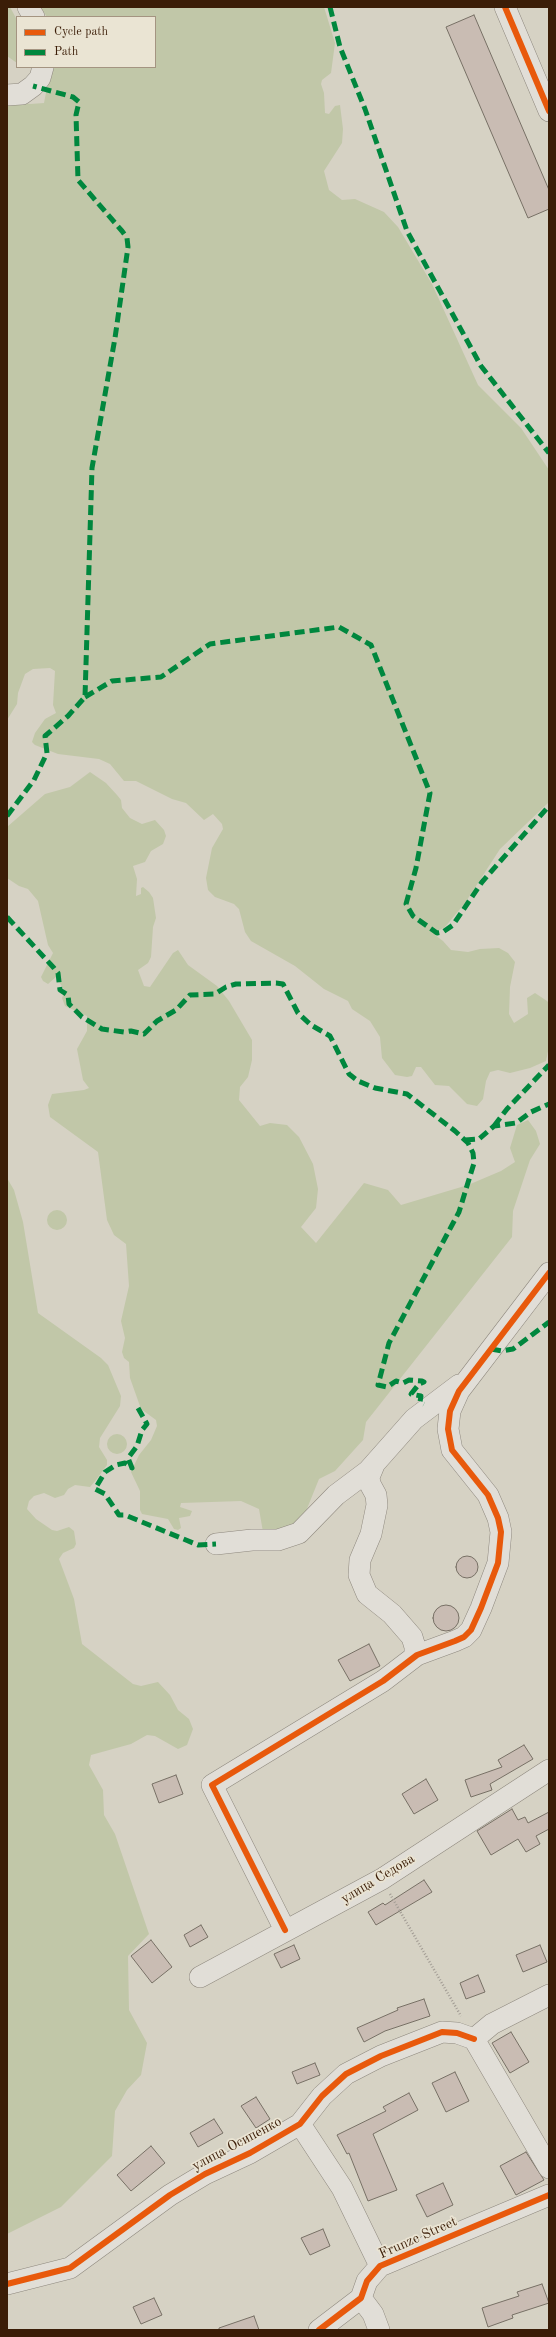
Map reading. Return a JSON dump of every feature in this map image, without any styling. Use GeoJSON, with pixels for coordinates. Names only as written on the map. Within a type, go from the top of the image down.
{"type":"FeatureCollection","features":[{"type":"Feature","properties":{"kind":"street"},"geometry":{"type":"LineString","coordinates":[[28,7],[33,16]]}},
{"type":"Feature","properties":{"kind":"street"},"geometry":{"type":"LineString","coordinates":[[505,7],[549,111]]}},
{"type":"Feature","properties":{"kind":"street"},"geometry":{"type":"LineString","coordinates":[[7,95],[22,94],[33,86],[40,78],[43,68]]}},
{"type":"Feature","properties":{"kind":"street"},"geometry":{"type":"LineString","coordinates":[[285,1930],[212,1785],[383,1681],[415,1656],[455,1641],[468,1634],[482,1608],[498,1563],[501,1532],[495,1508],[478,1481],[455,1455],[448,1437],[448,1420],[451,1406],[459,1391],[549,1273]]}},
{"type":"Feature","properties":{"kind":"street"},"geometry":{"type":"LineString","coordinates":[[216,1544],[293,1537],[311,1524],[336,1495],[374,1465],[414,1419],[448,1395],[476,1369]]}},
{"type":"Feature","properties":{"kind":"street"},"geometry":{"type":"LineString","coordinates":[[374,1465],[369,1477],[370,1484],[376,1495],[377,1506],[371,1534],[360,1560],[359,1575],[367,1594],[392,1614],[412,1637],[415,1647],[415,1656]]}},
{"type":"Feature","properties":{"kind":"street","name":"улица Седова"},"geometry":{"type":"LineString","coordinates":[[200,1977],[285,1930],[382,1880],[549,1770]]}},
{"type":"Feature","properties":{"kind":"street"},"geometry":{"type":"LineString","coordinates":[[549,1995],[492,2024],[474,2039],[549,2168]]}},
{"type":"Feature","properties":{"kind":"street","name":"улица Осипенко"},"geometry":{"type":"LineString","coordinates":[[7,2284],[70,2268],[170,2195],[205,2174],[250,2153],[300,2124],[322,2096],[346,2074],[381,2056],[442,2032],[457,2032],[474,2039]]}},
{"type":"Feature","properties":{"kind":"street"},"geometry":{"type":"LineString","coordinates":[[300,2124],[342,2188],[380,2266]]}},
{"type":"Feature","properties":{"kind":"street","name":"Frunze Street"},"geometry":{"type":"LineString","coordinates":[[362,2298],[367,2281],[380,2266],[549,2195]]}},
{"type":"Feature","properties":{"kind":"street"},"geometry":{"type":"LineString","coordinates":[[319,2330],[362,2298],[373,2314],[379,2330]]}},
{"type":"Feature","properties":{"kind":"path"},"geometry":{"type":"LineString","coordinates":[[382,1880],[474,2039]]}},
{"type":"Feature","properties":{"kind":"green space"},"geometry":{"type":"Polygon","coordinates":[[[7,7],[10,7],[16,18],[16,62],[7,56],[7,7]]]}},
{"type":"Feature","properties":{"kind":"green space"},"geometry":{"type":"Polygon","coordinates":[[[40,7],[324,7],[335,43],[331,73],[322,80],[321,84],[324,93],[325,113],[329,114],[335,106],[340,105],[343,129],[342,143],[324,171],[329,190],[342,200],[355,199],[384,212],[398,227],[432,284],[478,385],[521,428],[549,470],[549,802],[500,849],[465,903],[445,927],[436,932],[435,935],[451,950],[468,952],[480,949],[499,948],[508,953],[515,962],[510,987],[509,1014],[514,1023],[528,1014],[527,998],[535,993],[547,1001],[549,1003],[549,1046],[546,1061],[530,1068],[510,1073],[498,1070],[490,1072],[486,1081],[483,1099],[477,1106],[467,1104],[449,1086],[435,1085],[421,1067],[416,1067],[412,1076],[407,1077],[395,1075],[382,1058],[380,1037],[370,1021],[352,1009],[348,1001],[324,989],[295,966],[251,941],[245,932],[239,909],[234,904],[215,897],[208,890],[206,878],[212,848],[223,829],[222,824],[213,814],[204,820],[186,803],[172,799],[136,781],[124,781],[110,764],[99,759],[58,754],[35,745],[32,742],[35,733],[45,719],[56,713],[53,705],[55,671],[50,668],[33,669],[25,674],[18,693],[17,704],[7,720],[7,100],[30,104],[44,103],[51,68],[156,68],[156,16],[46,16],[40,7]]]}},
{"type":"Feature","properties":{"kind":"green space"},"geometry":{"type":"Polygon","coordinates":[[[90,772],[106,783],[117,795],[121,800],[122,808],[130,818],[142,824],[155,820],[164,830],[166,836],[163,844],[151,851],[145,862],[133,866],[137,879],[136,896],[141,894],[141,888],[143,887],[149,892],[153,898],[156,918],[153,927],[151,957],[148,963],[138,970],[144,986],[150,987],[173,953],[178,950],[188,965],[217,986],[229,1001],[252,1040],[252,1060],[248,1077],[240,1087],[239,1100],[260,1126],[270,1123],[287,1125],[299,1137],[313,1164],[318,1189],[316,1208],[301,1227],[316,1243],[364,1183],[388,1190],[401,1205],[468,1185],[501,1171],[515,1162],[510,1148],[517,1125],[528,1120],[536,1131],[540,1144],[530,1160],[513,1211],[512,1237],[366,1422],[363,1440],[335,1471],[319,1479],[300,1526],[263,1532],[259,1509],[241,1501],[181,1503],[180,1507],[192,1511],[190,1516],[179,1518],[181,1528],[178,1530],[174,1529],[168,1519],[142,1514],[140,1510],[140,1491],[131,1472],[139,1455],[151,1440],[157,1426],[156,1420],[141,1409],[130,1378],[129,1362],[124,1358],[122,1352],[125,1338],[121,1321],[129,1286],[126,1244],[114,1235],[107,1220],[98,1152],[50,1117],[48,1105],[52,1094],[89,1088],[83,1080],[77,1049],[87,1031],[87,1016],[65,1006],[62,998],[65,991],[56,977],[48,984],[43,981],[41,977],[53,953],[48,945],[38,901],[28,889],[19,886],[7,878],[7,827],[45,794],[70,787],[90,772]]]}},
{"type":"Feature","properties":{"kind":"green space"},"geometry":{"type":"Polygon","coordinates":[[[7,1178],[14,1190],[23,1222],[38,1313],[101,1358],[108,1365],[121,1396],[120,1406],[100,1438],[99,1447],[107,1460],[107,1465],[96,1480],[90,1487],[75,1485],[68,1489],[64,1495],[55,1498],[44,1493],[34,1496],[29,1501],[27,1509],[36,1519],[52,1530],[57,1531],[69,1527],[74,1531],[76,1544],[74,1548],[63,1553],[59,1559],[74,1599],[82,1644],[133,1684],[141,1686],[158,1682],[170,1695],[178,1710],[189,1719],[193,1729],[187,1745],[178,1749],[155,1736],[147,1735],[131,1744],[91,1755],[89,1765],[103,1790],[104,1815],[115,1834],[149,1934],[128,1956],[129,2010],[147,2043],[141,2075],[127,2090],[115,2111],[112,2156],[61,2207],[7,2234],[7,1178]]]}},
{"type":"Feature","properties":{"kind":"green space"},"geometry":{"type":"Polygon","coordinates":[[[57,1210],[64,1213],[67,1220],[64,1227],[57,1230],[50,1227],[47,1220],[50,1213],[57,1210]]]}},
{"type":"Feature","properties":{"kind":"green space"},"geometry":{"type":"Polygon","coordinates":[[[117,1434],[124,1437],[127,1444],[124,1451],[117,1454],[110,1451],[107,1444],[110,1437],[117,1434]]]}},
{"type":"Feature","properties":{"kind":"building"},"geometry":{"type":"Polygon","coordinates":[[[474,15],[549,190],[549,209],[528,218],[446,27],[474,15]]]}},
{"type":"Feature","properties":{"kind":"building"},"geometry":{"type":"Polygon","coordinates":[[[463,1556],[471,1556],[478,1563],[478,1571],[471,1578],[463,1578],[456,1571],[456,1563],[463,1556]]]}},
{"type":"Feature","properties":{"kind":"building"},"geometry":{"type":"Polygon","coordinates":[[[446,1605],[455,1609],[459,1618],[455,1627],[446,1631],[437,1627],[433,1618],[437,1609],[446,1605]]]}},
{"type":"Feature","properties":{"kind":"building"},"geometry":{"type":"Polygon","coordinates":[[[369,1644],[380,1666],[350,1681],[338,1660],[369,1644]]]}},
{"type":"Feature","properties":{"kind":"building"},"geometry":{"type":"Polygon","coordinates":[[[524,1745],[533,1759],[490,1784],[492,1790],[471,1797],[465,1780],[502,1767],[498,1760],[524,1745]]]}},
{"type":"Feature","properties":{"kind":"building"},"geometry":{"type":"Polygon","coordinates":[[[176,1775],[183,1794],[159,1803],[152,1784],[176,1775]]]}},
{"type":"Feature","properties":{"kind":"building"},"geometry":{"type":"Polygon","coordinates":[[[426,1779],[438,1800],[414,1814],[402,1794],[426,1779]]]}},
{"type":"Feature","properties":{"kind":"building"},"geometry":{"type":"Polygon","coordinates":[[[512,1809],[518,1820],[525,1817],[528,1823],[549,1812],[549,1829],[536,1836],[540,1844],[526,1852],[518,1839],[491,1855],[477,1831],[512,1809]]]}},
{"type":"Feature","properties":{"kind":"building"},"geometry":{"type":"Polygon","coordinates":[[[424,1880],[432,1892],[376,1925],[368,1912],[383,1903],[385,1905],[424,1880]]]}},
{"type":"Feature","properties":{"kind":"building"},"geometry":{"type":"Polygon","coordinates":[[[201,1925],[208,1937],[190,1947],[184,1935],[201,1925]]]}},
{"type":"Feature","properties":{"kind":"building"},"geometry":{"type":"Polygon","coordinates":[[[151,1940],[172,1967],[152,1983],[131,1956],[151,1940]]]}},
{"type":"Feature","properties":{"kind":"building"},"geometry":{"type":"Polygon","coordinates":[[[294,1945],[300,1959],[281,1968],[274,1954],[294,1945]]]}},
{"type":"Feature","properties":{"kind":"building"},"geometry":{"type":"Polygon","coordinates":[[[540,1945],[547,1962],[523,1972],[516,1955],[540,1945]]]}},
{"type":"Feature","properties":{"kind":"building"},"geometry":{"type":"Polygon","coordinates":[[[478,1975],[485,1992],[466,1999],[460,1983],[478,1975]]]}},
{"type":"Feature","properties":{"kind":"building"},"geometry":{"type":"Polygon","coordinates":[[[424,1999],[430,2016],[385,2031],[364,2042],[357,2028],[398,2010],[397,2008],[424,1999]]]}},
{"type":"Feature","properties":{"kind":"building"},"geometry":{"type":"Polygon","coordinates":[[[511,2032],[529,2062],[510,2073],[492,2043],[511,2032]]]}},
{"type":"Feature","properties":{"kind":"building"},"geometry":{"type":"Polygon","coordinates":[[[315,2063],[320,2075],[297,2084],[292,2072],[315,2063]]]}},
{"type":"Feature","properties":{"kind":"building"},"geometry":{"type":"Polygon","coordinates":[[[455,2072],[469,2101],[446,2112],[432,2083],[455,2072]]]}},
{"type":"Feature","properties":{"kind":"building"},"geometry":{"type":"Polygon","coordinates":[[[409,2093],[418,2110],[373,2134],[397,2190],[368,2201],[349,2153],[347,2154],[337,2135],[386,2111],[383,2107],[409,2093]]]}},
{"type":"Feature","properties":{"kind":"building"},"geometry":{"type":"Polygon","coordinates":[[[256,2097],[270,2119],[256,2128],[241,2106],[256,2097]]]}},
{"type":"Feature","properties":{"kind":"building"},"geometry":{"type":"Polygon","coordinates":[[[214,2119],[223,2133],[198,2147],[190,2133],[214,2119]]]}},
{"type":"Feature","properties":{"kind":"building"},"geometry":{"type":"Polygon","coordinates":[[[151,2146],[165,2163],[131,2191],[117,2175],[151,2146]]]}},
{"type":"Feature","properties":{"kind":"building"},"geometry":{"type":"Polygon","coordinates":[[[526,2152],[544,2180],[516,2195],[500,2166],[526,2152]]]}},
{"type":"Feature","properties":{"kind":"building"},"geometry":{"type":"Polygon","coordinates":[[[443,2183],[453,2205],[427,2217],[416,2195],[443,2183]]]}},
{"type":"Feature","properties":{"kind":"building"},"geometry":{"type":"Polygon","coordinates":[[[323,2229],[330,2246],[310,2255],[301,2238],[323,2229]]]}},
{"type":"Feature","properties":{"kind":"building"},"geometry":{"type":"Polygon","coordinates":[[[542,2284],[549,2303],[512,2315],[513,2318],[488,2327],[482,2308],[519,2296],[517,2292],[542,2284]]]}},
{"type":"Feature","properties":{"kind":"building"},"geometry":{"type":"Polygon","coordinates":[[[154,2298],[162,2315],[141,2324],[133,2307],[154,2298]]]}},
{"type":"Feature","properties":{"kind":"building"},"geometry":{"type":"Polygon","coordinates":[[[254,2316],[259,2330],[219,2330],[219,2328],[254,2316]]]}},
{"type":"Feature","properties":{"kind":"marked path"},"geometry":{"type":"LineString","coordinates":[[330,7],[340,47],[365,109],[407,231],[481,366],[549,453]]}},
{"type":"Feature","properties":{"kind":"marked path"},"geometry":{"type":"LineString","coordinates":[[7,816],[34,780],[47,753],[45,736],[68,716],[85,697],[92,468],[115,338],[128,247],[127,238],[122,231],[78,180],[76,115],[79,102],[73,97],[33,86]]}},
{"type":"Feature","properties":{"kind":"marked path"},"geometry":{"type":"LineString","coordinates":[[85,697],[112,681],[161,677],[210,644],[339,627],[371,645],[430,793],[416,868],[406,904],[413,916],[437,933],[443,932],[453,925],[482,882],[549,806]]}},
{"type":"Feature","properties":{"kind":"marked path"},"geometry":{"type":"LineString","coordinates":[[7,917],[58,973],[60,990],[68,995],[69,1004],[82,1017],[102,1029],[124,1032],[131,1031],[144,1034],[157,1021],[176,1010],[190,995],[215,994],[226,987],[236,984],[283,984],[298,1013],[311,1025],[330,1036],[349,1074],[358,1081],[375,1088],[407,1094],[455,1131],[468,1143],[473,1153],[474,1163],[459,1212],[389,1343],[378,1385],[387,1387],[396,1381],[403,1383],[409,1380],[422,1381],[424,1382],[419,1384],[411,1394],[421,1396],[420,1402],[424,1404]]}},
{"type":"Feature","properties":{"kind":"marked path"},"geometry":{"type":"LineString","coordinates":[[494,1126],[507,1109],[549,1065]]}},
{"type":"Feature","properties":{"kind":"marked path"},"geometry":{"type":"LineString","coordinates":[[465,1140],[479,1139],[494,1126],[516,1123],[531,1112],[549,1104]]}},
{"type":"Feature","properties":{"kind":"marked path"},"geometry":{"type":"LineString","coordinates":[[491,1349],[502,1351],[513,1349],[549,1322]]}},
{"type":"Feature","properties":{"kind":"marked path"},"geometry":{"type":"LineString","coordinates":[[138,1408],[147,1424],[142,1430],[137,1446],[128,1458],[132,1468],[125,1463],[116,1465],[105,1472],[95,1489],[105,1494],[119,1515],[125,1515],[198,1545],[216,1544]]}},
{"type":"Feature","properties":{"kind":"cycle path"},"geometry":{"type":"LineString","coordinates":[[505,7],[549,111]]}},
{"type":"Feature","properties":{"kind":"cycle path"},"geometry":{"type":"LineString","coordinates":[[285,1930],[212,1785],[383,1681],[417,1655],[464,1637],[471,1630],[498,1563],[501,1532],[498,1518],[488,1495],[452,1450],[448,1429],[450,1411],[459,1391],[549,1273]]}},
{"type":"Feature","properties":{"kind":"cycle path"},"geometry":{"type":"LineString","coordinates":[[7,2284],[70,2268],[170,2195],[205,2174],[250,2153],[300,2124],[322,2096],[346,2074],[381,2056],[442,2032],[457,2033],[474,2039]]}},
{"type":"Feature","properties":{"kind":"cycle path"},"geometry":{"type":"LineString","coordinates":[[319,2330],[361,2298],[367,2281],[380,2266],[549,2195]]}}]}
